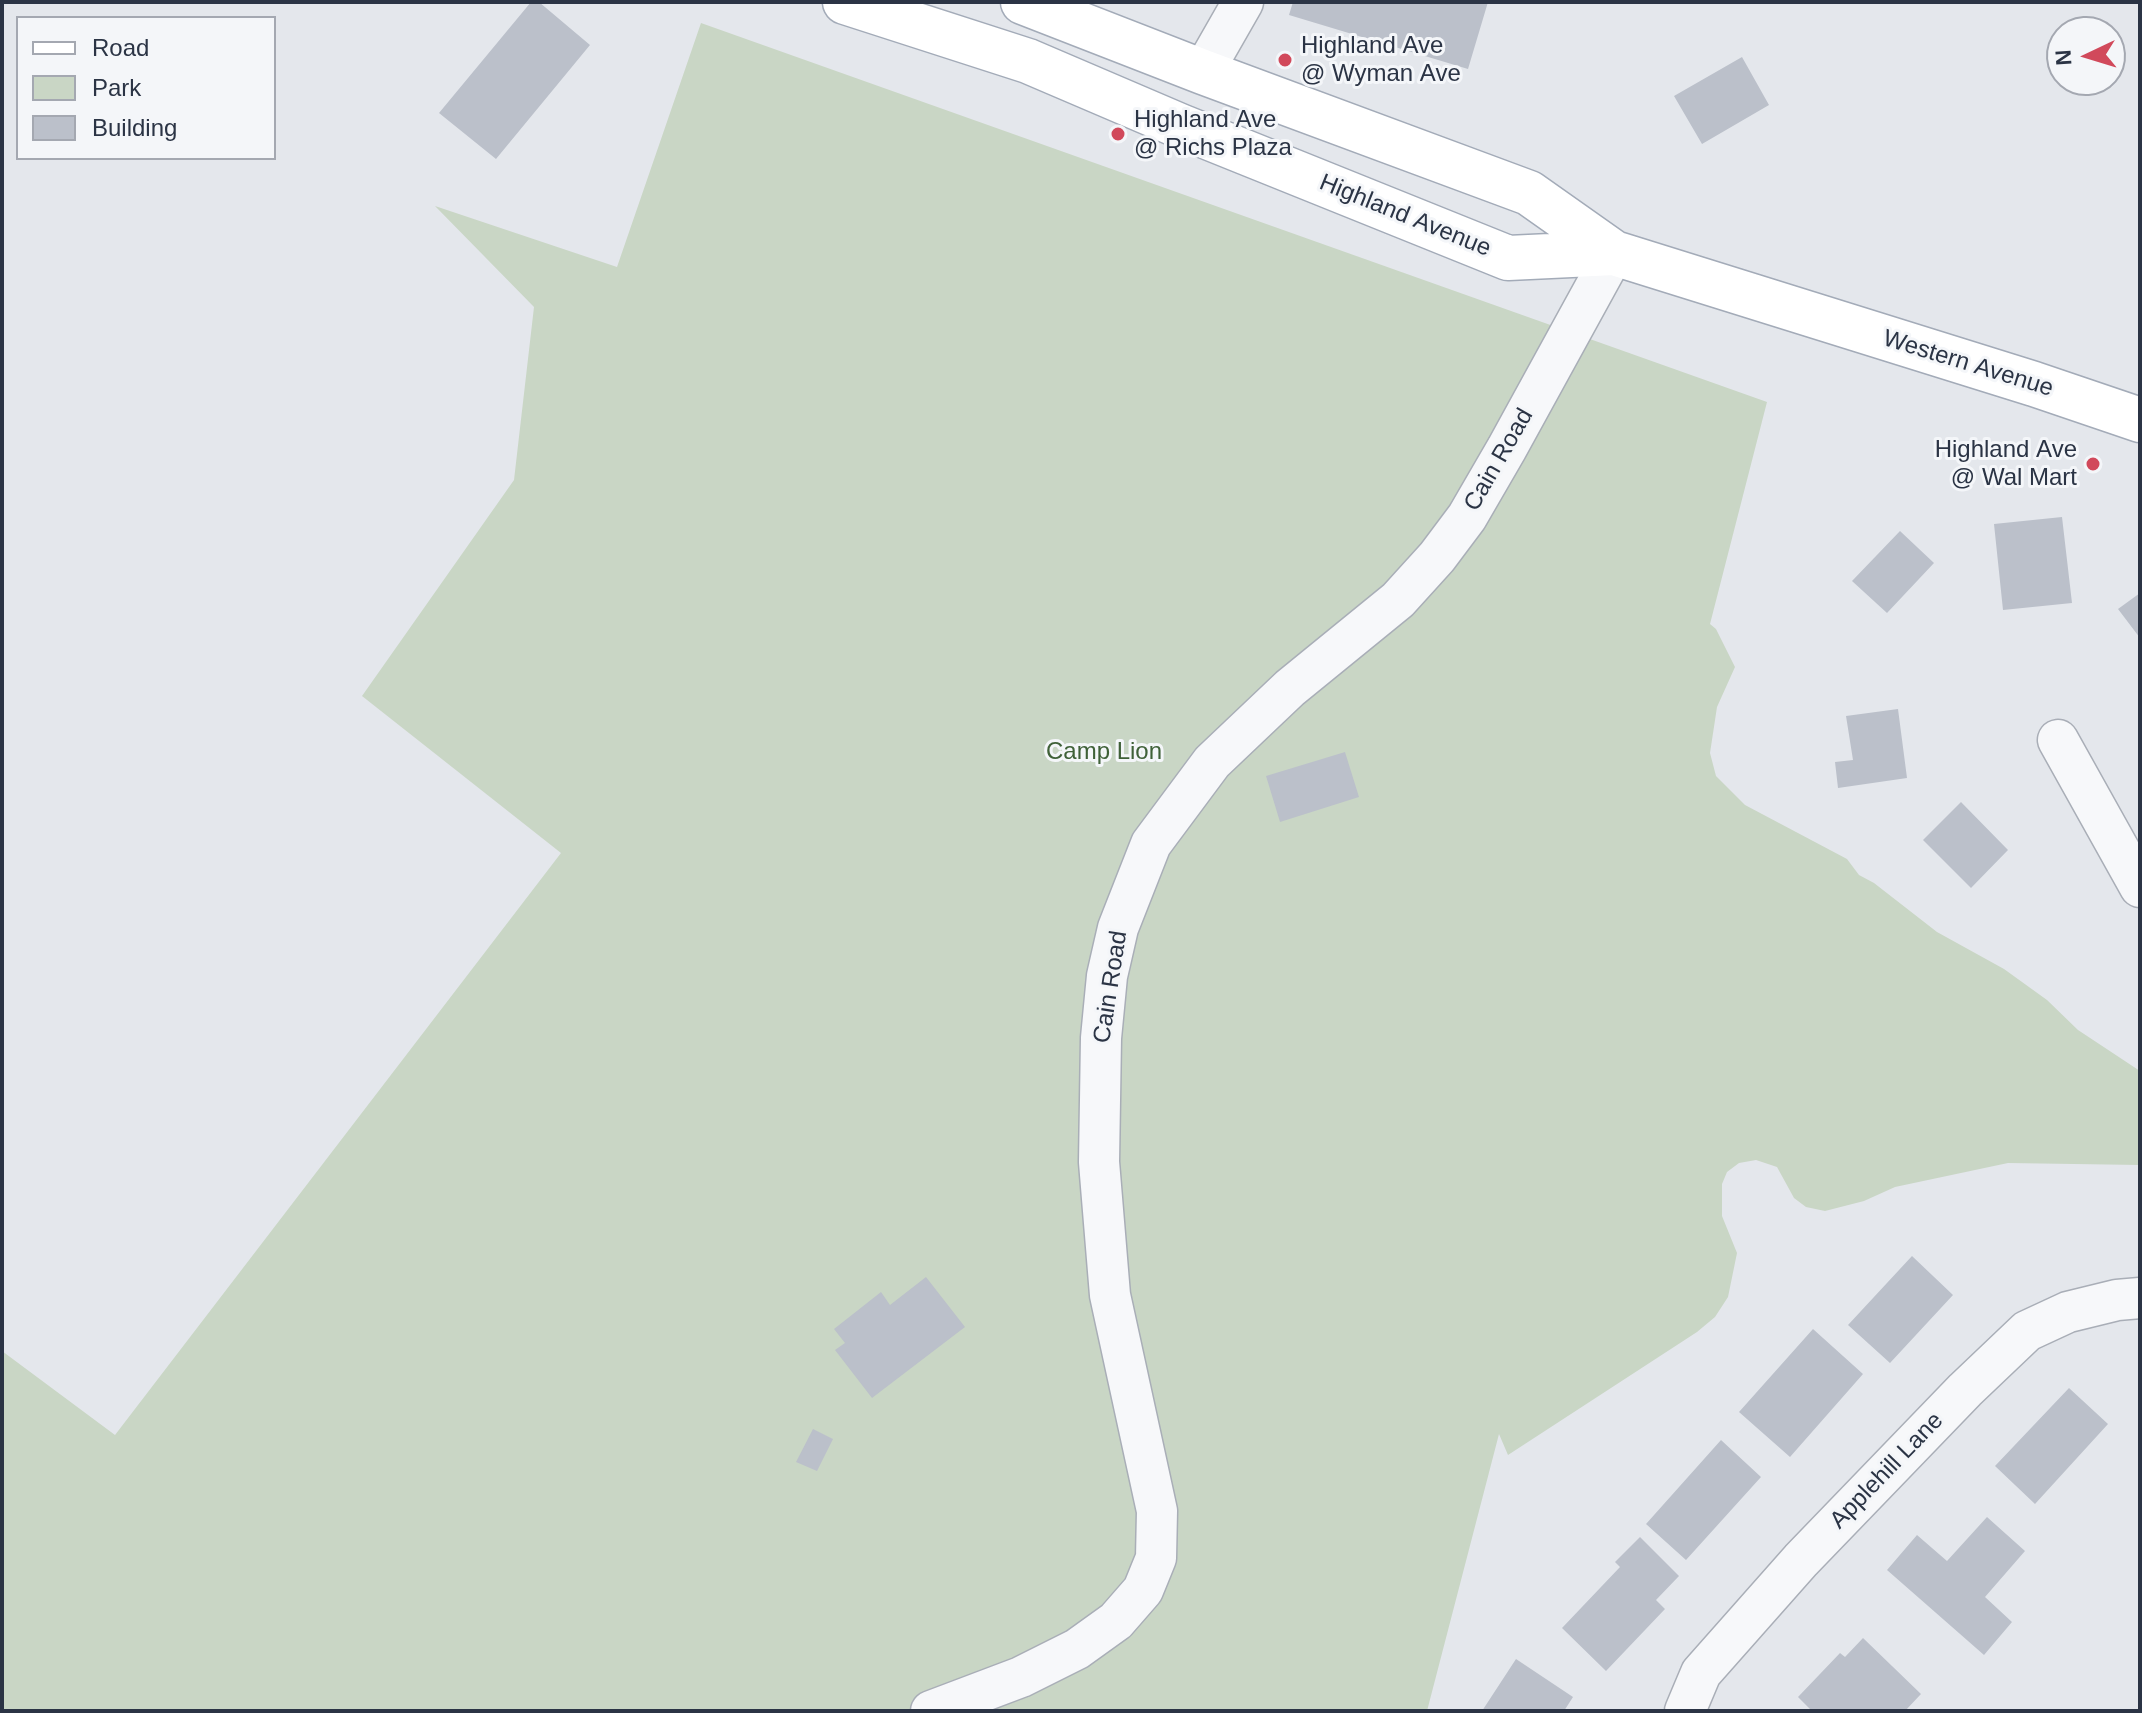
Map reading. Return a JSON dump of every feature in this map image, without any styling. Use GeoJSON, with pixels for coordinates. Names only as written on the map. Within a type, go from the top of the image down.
{"type":"FeatureCollection","features":[{"type":"Feature","properties":{"kind":"main road","name":"Highland Avenue"},"geometry":{"type":"LineString","coordinates":[[845,2],[1028,61],[1180,126],[1508,258],[1614,253]]}},
{"type":"Feature","properties":{"kind":"main road","name":"Highland Avenue"},"geometry":{"type":"LineString","coordinates":[[1023,2],[1529,193],[1614,253],[1795,311]]}},
{"type":"Feature","properties":{"kind":"main road","name":"Western Avenue"},"geometry":{"type":"LineString","coordinates":[[1795,311],[2140,420]]}},
{"type":"Feature","properties":{"kind":"street"},"geometry":{"type":"LineString","coordinates":[[1203,72],[1243,2]]}},
{"type":"Feature","properties":{"kind":"street","name":"Cain Road"},"geometry":{"type":"LineString","coordinates":[[931,1711],[1021,1677],[1077,1649],[1116,1621],[1134,1601],[1143,1590],[1156,1558],[1157,1511],[1110,1295],[1099,1162],[1101,1038],[1107,976],[1118,928],[1151,844],[1212,762],[1290,688],[1398,600],[1437,557],[1467,517],[1614,253]]}},
{"type":"Feature","properties":{"kind":"street"},"geometry":{"type":"LineString","coordinates":[[2058,740],[2140,887]]}},
{"type":"Feature","properties":{"kind":"street","name":"Applehill Lane"},"geometry":{"type":"LineString","coordinates":[[1685,1711],[1701,1673],[1801,1560],[1965,1390],[2027,1331],[2068,1312],[2117,1300],[2140,1298]]}},
{"type":"Feature","properties":{"kind":"green space","name":"Camp Lion"},"geometry":{"type":"Polygon","coordinates":[[[701,23],[1767,402],[1710,624],[1716,629],[1735,667],[1717,707],[1710,753],[1716,776],[1745,805],[1847,859],[1859,875],[1937,932],[2004,969],[2047,1000],[2078,1030],[2140,1071],[2140,1165],[2008,1163],[1895,1187],[1864,1201],[1825,1211],[1806,1207],[1794,1198],[1777,1167],[1756,1160],[1739,1163],[1727,1172],[1722,1184],[1722,1216],[1737,1253],[1728,1297],[1715,1317],[1697,1332],[1508,1455],[1499,1434],[1427,1711],[2,1711],[2,1351],[115,1435],[561,853],[362,696],[514,480],[534,307],[435,206],[617,267],[701,23]]]}},
{"type":"Feature","properties":{"kind":"building"},"geometry":{"type":"Polygon","coordinates":[[[531,2],[539,2],[590,45],[496,159],[439,113],[531,2]]]}},
{"type":"Feature","properties":{"kind":"building"},"geometry":{"type":"Polygon","coordinates":[[[1293,2],[1488,2],[1468,69],[1289,15],[1293,2]]]}},
{"type":"Feature","properties":{"kind":"building"},"geometry":{"type":"Polygon","coordinates":[[[1742,57],[1769,105],[1702,144],[1674,96],[1742,57]]]}},
{"type":"Feature","properties":{"kind":"building"},"geometry":{"type":"Polygon","coordinates":[[[2062,517],[2072,603],[2003,610],[1994,524],[2062,517]]]}},
{"type":"Feature","properties":{"kind":"building"},"geometry":{"type":"Polygon","coordinates":[[[1900,531],[1934,563],[1887,613],[1852,581],[1900,531]]]}},
{"type":"Feature","properties":{"kind":"building"},"geometry":{"type":"Polygon","coordinates":[[[2140,593],[2140,638],[2118,609],[2140,593]]]}},
{"type":"Feature","properties":{"kind":"building"},"geometry":{"type":"Polygon","coordinates":[[[1898,709],[1907,778],[1838,788],[1835,762],[1853,760],[1846,716],[1898,709]]]}},
{"type":"Feature","properties":{"kind":"building"},"geometry":{"type":"Polygon","coordinates":[[[1345,752],[1359,797],[1280,822],[1266,776],[1345,752]]]}},
{"type":"Feature","properties":{"kind":"building"},"geometry":{"type":"Polygon","coordinates":[[[1961,802],[2008,850],[1971,888],[1923,840],[1961,802]]]}},
{"type":"Feature","properties":{"kind":"building"},"geometry":{"type":"Polygon","coordinates":[[[1912,1256],[1953,1295],[1890,1363],[1848,1325],[1912,1256]]]}},
{"type":"Feature","properties":{"kind":"building"},"geometry":{"type":"Polygon","coordinates":[[[926,1277],[965,1327],[872,1398],[835,1350],[845,1343],[834,1329],[881,1292],[890,1305],[926,1277]]]}},
{"type":"Feature","properties":{"kind":"building"},"geometry":{"type":"Polygon","coordinates":[[[1813,1329],[1863,1374],[1790,1457],[1739,1412],[1813,1329]]]}},
{"type":"Feature","properties":{"kind":"building"},"geometry":{"type":"Polygon","coordinates":[[[2069,1388],[2108,1424],[2035,1504],[1995,1466],[2069,1388]]]}},
{"type":"Feature","properties":{"kind":"building"},"geometry":{"type":"Polygon","coordinates":[[[813,1429],[833,1439],[817,1471],[796,1462],[813,1429]]]}},
{"type":"Feature","properties":{"kind":"building"},"geometry":{"type":"Polygon","coordinates":[[[1721,1440],[1761,1477],[1686,1560],[1646,1524],[1721,1440]]]}},
{"type":"Feature","properties":{"kind":"building"},"geometry":{"type":"Polygon","coordinates":[[[1987,1517],[2025,1551],[1985,1597],[2012,1622],[1984,1655],[1887,1570],[1917,1535],[1947,1561],[1987,1517]]]}},
{"type":"Feature","properties":{"kind":"building"},"geometry":{"type":"Polygon","coordinates":[[[1640,1537],[1679,1576],[1656,1600],[1665,1609],[1606,1671],[1562,1628],[1620,1567],[1615,1562],[1640,1537]]]}},
{"type":"Feature","properties":{"kind":"building"},"geometry":{"type":"Polygon","coordinates":[[[1863,1638],[1921,1694],[1905,1711],[1812,1711],[1798,1697],[1840,1653],[1845,1657],[1863,1638]]]}},
{"type":"Feature","properties":{"kind":"building"},"geometry":{"type":"Polygon","coordinates":[[[1516,1659],[1573,1697],[1564,1711],[1482,1711],[1516,1659]]]}},
{"type":"Feature","properties":{"kind":"place","name":"Highland Ave @ Wyman Ave"},"geometry":{"type":"Point","coordinates":[1285,60]}},
{"type":"Feature","properties":{"kind":"place","name":"Highland Ave @ Richs Plaza"},"geometry":{"type":"Point","coordinates":[1118,134]}},
{"type":"Feature","properties":{"kind":"place","name":"Highland Ave @ Wal Mart"},"geometry":{"type":"Point","coordinates":[2093,464]}}]}
